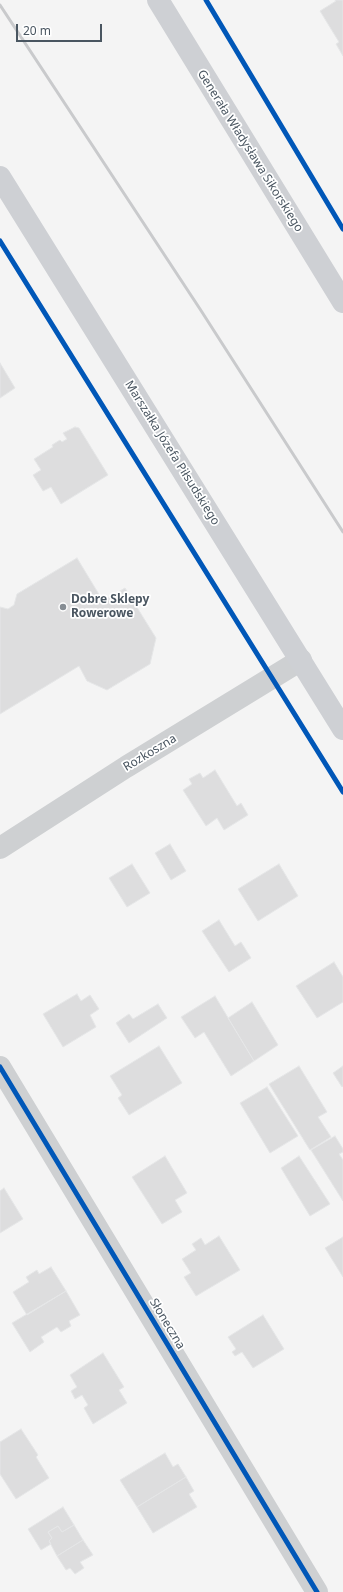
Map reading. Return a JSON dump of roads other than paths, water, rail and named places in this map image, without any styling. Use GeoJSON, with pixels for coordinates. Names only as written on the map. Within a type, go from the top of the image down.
{"type":"FeatureCollection","features":[{"type":"Feature","properties":{"kind":"main road","name":"Generała Władysława Sikorskiego"},"geometry":{"type":"LineString","coordinates":[[158,0],[343,302]]}},
{"type":"Feature","properties":{"kind":"main road","name":"Marszałka Józefa Piłsudskiego"},"geometry":{"type":"LineString","coordinates":[[0,177],[343,729]]}},
{"type":"Feature","properties":{"kind":"street","name":"Rozkoszna"},"geometry":{"type":"LineString","coordinates":[[0,848],[301,660]]}},
{"type":"Feature","properties":{"kind":"street","name":"Słoneczna"},"geometry":{"type":"LineString","coordinates":[[0,1067],[317,1592]]}},
{"type":"Feature","properties":{"kind":"railway"},"geometry":{"type":"LineString","coordinates":[[0,5],[200,309],[343,532]]}},
{"type":"Feature","properties":{"kind":"place","name":"Dobre Sklepy Rowerowe"},"geometry":{"type":"Point","coordinates":[63,607]}}]}
